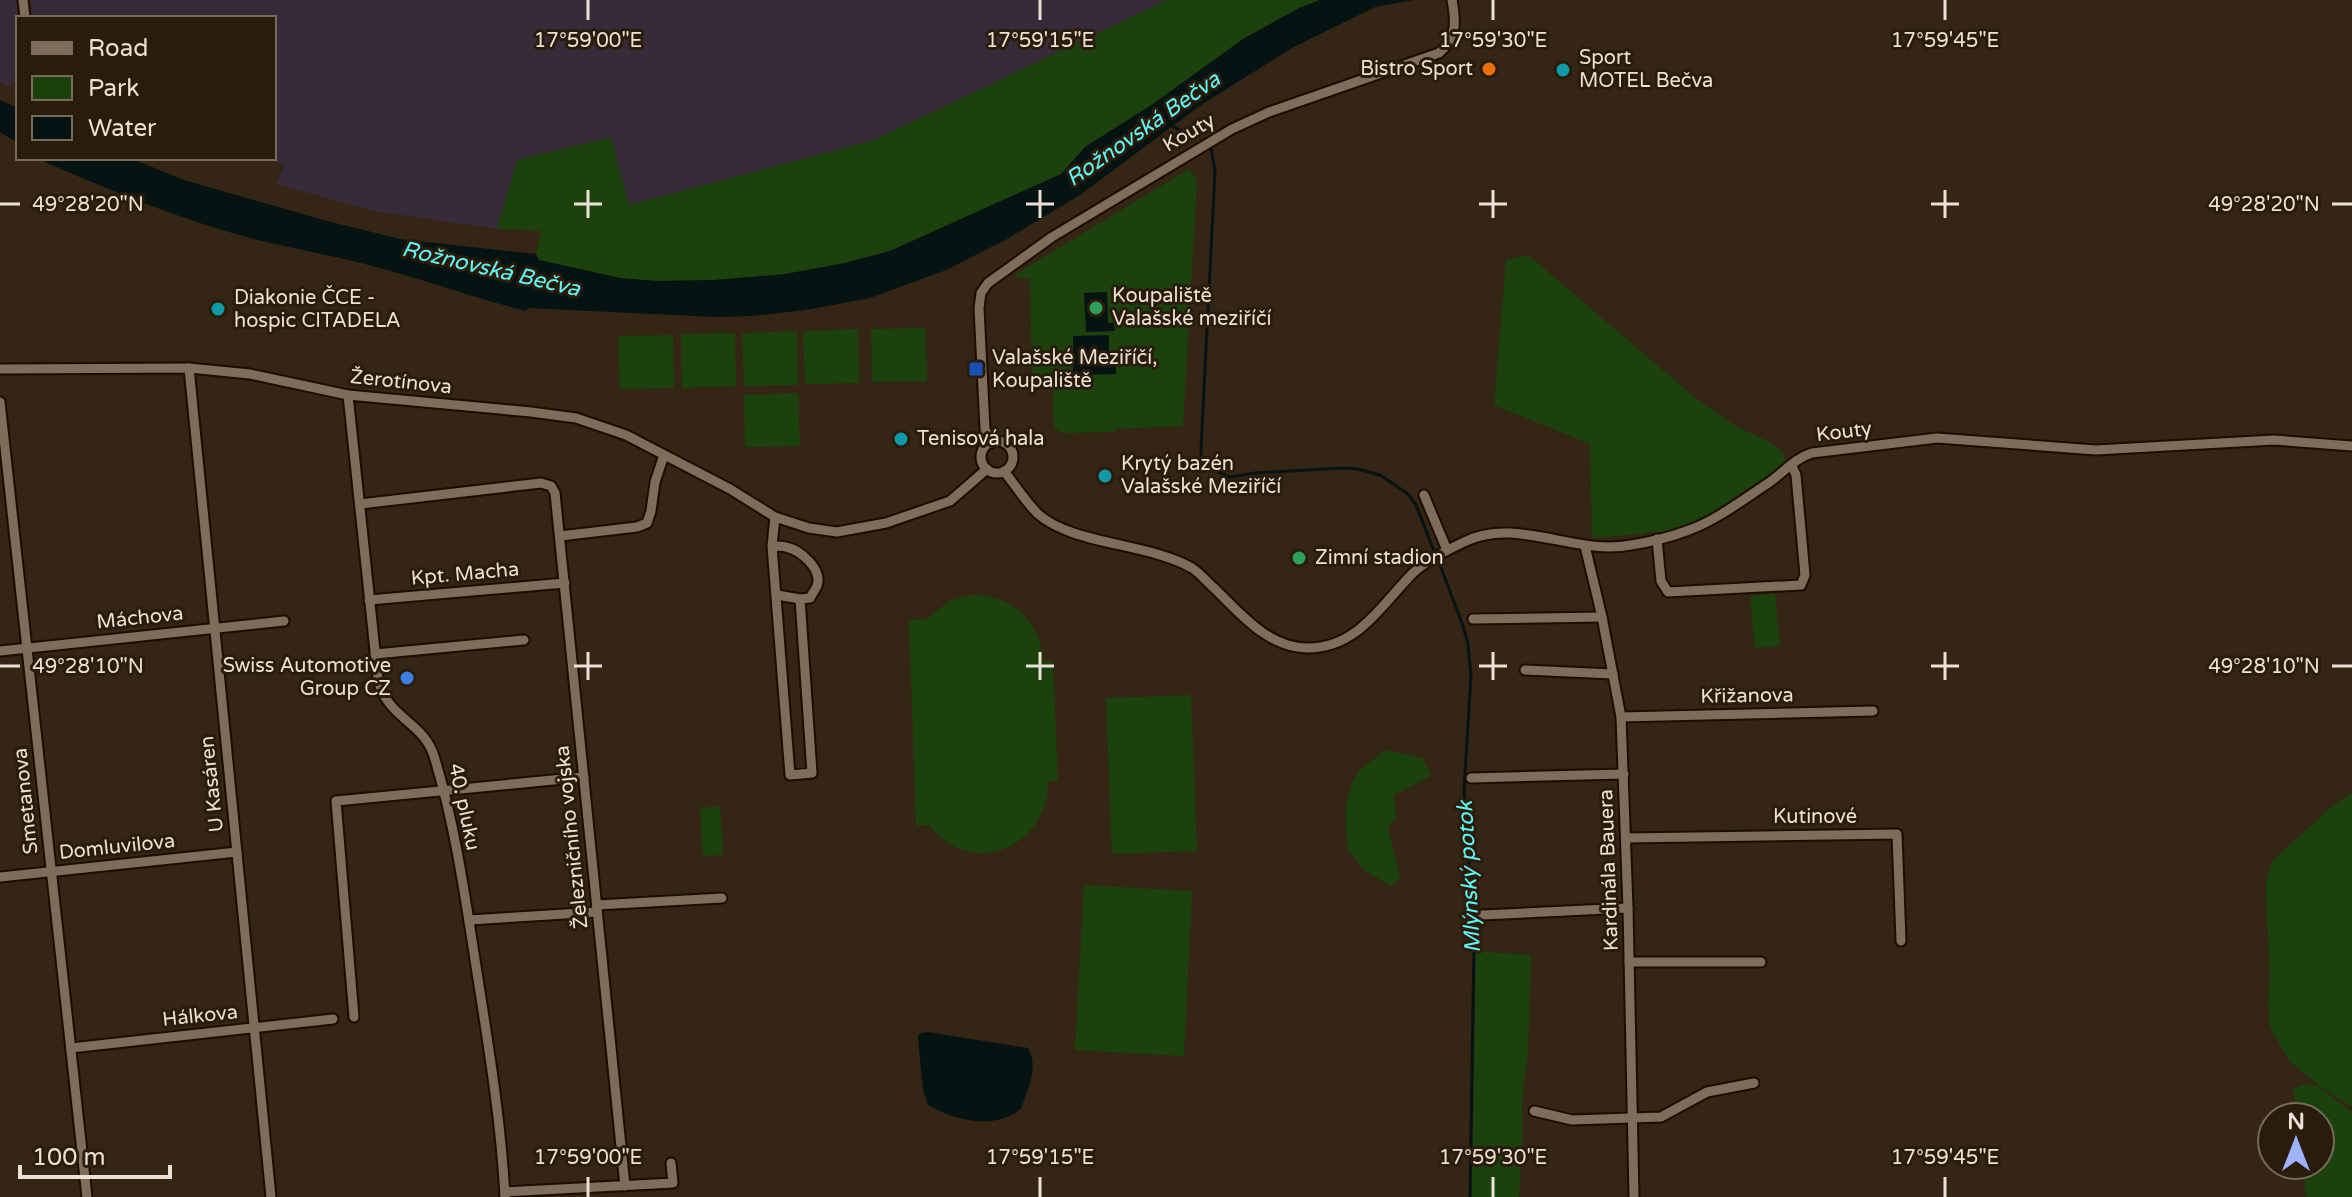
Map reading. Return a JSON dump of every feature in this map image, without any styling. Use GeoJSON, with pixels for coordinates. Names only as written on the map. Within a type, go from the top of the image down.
{"type":"FeatureCollection","features":[{"type":"Feature","properties":{"kind":"street","name":"Kouty"},"geometry":{"type":"LineString","coordinates":[[991,443],[985,429],[979,308],[981,293],[988,283],[1030,250],[1218,136],[1269,112],[1439,53],[1454,33],[1452,0]]}},
{"type":"Feature","properties":{"kind":"street","name":"Žerotínova"},"geometry":{"type":"LineString","coordinates":[[0,369],[189,368],[250,374],[348,395],[555,414],[601,425],[730,489],[775,517],[809,528],[837,532],[886,523],[950,501],[987,469]]}},
{"type":"Feature","properties":{"kind":"street","name":"U Kasáren"},"geometry":{"type":"LineString","coordinates":[[189,368],[271,1197]]}},
{"type":"Feature","properties":{"kind":"street","name":"40. pluku"},"geometry":{"type":"LineString","coordinates":[[348,395],[378,679],[384,698],[393,711],[416,728],[429,744],[444,790],[490,1054],[505,1194]]}},
{"type":"Feature","properties":{"kind":"street","name":"Smetanova"},"geometry":{"type":"LineString","coordinates":[[0,402],[87,1197]]}},
{"type":"Feature","properties":{"kind":"street","name":"Kouty"},"geometry":{"type":"LineString","coordinates":[[987,469],[982,452],[991,443],[1003,442],[1012,450],[1012,462],[1004,471],[1040,516],[1082,534],[1162,555],[1194,569],[1266,636],[1286,645],[1307,648],[1329,646],[1347,639],[1363,628],[1415,571],[1479,534],[1523,534],[1585,546],[1629,546],[1692,530],[1812,453],[1937,438],[2096,450],[2274,440],[2352,446]]}},
{"type":"Feature","properties":{"kind":"street"},"geometry":{"type":"LineString","coordinates":[[560,536],[637,527],[647,523],[664,455]]}},
{"type":"Feature","properties":{"kind":"street"},"geometry":{"type":"LineString","coordinates":[[1657,539],[1661,581],[1668,592],[1801,585],[1805,575],[1796,475],[1792,466]]}},
{"type":"Feature","properties":{"kind":"street"},"geometry":{"type":"LineString","coordinates":[[987,469],[998,473],[1004,471]]}},
{"type":"Feature","properties":{"kind":"street","name":"Železničního vojska"},"geometry":{"type":"LineString","coordinates":[[360,504],[536,484],[551,486],[556,497],[625,1186]]}},
{"type":"Feature","properties":{"kind":"street"},"geometry":{"type":"LineString","coordinates":[[1424,495],[1447,550]]}},
{"type":"Feature","properties":{"kind":"street"},"geometry":{"type":"LineString","coordinates":[[775,517],[772,546],[790,775],[812,773],[800,599]]}},
{"type":"Feature","properties":{"kind":"street"},"geometry":{"type":"LineString","coordinates":[[772,546],[788,547],[802,555],[818,578],[810,598],[777,595]]}},
{"type":"Feature","properties":{"kind":"street","name":"Kardinála Bauera"},"geometry":{"type":"LineString","coordinates":[[1585,546],[1621,717],[1634,1197]]}},
{"type":"Feature","properties":{"kind":"street","name":"Kpt. Macha"},"geometry":{"type":"LineString","coordinates":[[369,600],[565,583]]}},
{"type":"Feature","properties":{"kind":"street"},"geometry":{"type":"LineString","coordinates":[[1473,619],[1602,617]]}},
{"type":"Feature","properties":{"kind":"street","name":"Máchova"},"geometry":{"type":"LineString","coordinates":[[0,651],[284,621]]}},
{"type":"Feature","properties":{"kind":"street"},"geometry":{"type":"LineString","coordinates":[[375,654],[524,640]]}},
{"type":"Feature","properties":{"kind":"street"},"geometry":{"type":"LineString","coordinates":[[1525,670],[1613,674]]}},
{"type":"Feature","properties":{"kind":"street","name":"Křižanova"},"geometry":{"type":"LineString","coordinates":[[1621,717],[1873,711]]}},
{"type":"Feature","properties":{"kind":"street"},"geometry":{"type":"LineString","coordinates":[[1471,778],[1624,774]]}},
{"type":"Feature","properties":{"kind":"street"},"geometry":{"type":"LineString","coordinates":[[354,1017],[336,801],[584,777]]}},
{"type":"Feature","properties":{"kind":"street","name":"Kutinové"},"geometry":{"type":"LineString","coordinates":[[1626,838],[1897,834],[1901,941]]}},
{"type":"Feature","properties":{"kind":"street","name":"Domluvilova"},"geometry":{"type":"LineString","coordinates":[[0,877],[237,852]]}},
{"type":"Feature","properties":{"kind":"street"},"geometry":{"type":"LineString","coordinates":[[469,920],[722,898]]}},
{"type":"Feature","properties":{"kind":"street"},"geometry":{"type":"LineString","coordinates":[[1482,915],[1628,908]]}},
{"type":"Feature","properties":{"kind":"street"},"geometry":{"type":"LineString","coordinates":[[1629,962],[1761,962]]}},
{"type":"Feature","properties":{"kind":"street","name":"Hálkova"},"geometry":{"type":"LineString","coordinates":[[71,1048],[333,1019]]}},
{"type":"Feature","properties":{"kind":"street"},"geometry":{"type":"LineString","coordinates":[[1534,1111],[1572,1120],[1661,1117],[1707,1092],[1754,1083]]}},
{"type":"Feature","properties":{"kind":"street"},"geometry":{"type":"LineString","coordinates":[[505,1194],[673,1183],[671,1163]]}},
{"type":"Feature","properties":{"kind":"shaded area"},"geometry":{"type":"Polygon","coordinates":[[[0,0],[17,0],[16,78],[11,87],[0,83],[0,0]]]}},
{"type":"Feature","properties":{"kind":"shaded area"},"geometry":{"type":"Polygon","coordinates":[[[31,0],[1167,0],[874,140],[629,205],[611,137],[517,160],[497,229],[373,211],[276,184],[285,165],[271,160],[276,160],[276,16],[32,16],[31,0]]]}},
{"type":"Feature","properties":{"kind":"green space"},"geometry":{"type":"Polygon","coordinates":[[[1167,0],[1320,0],[1243,39],[1153,104],[1085,147],[1061,174],[890,251],[782,275],[657,281],[619,278],[538,260],[536,254],[541,231],[497,229],[517,160],[611,137],[629,205],[874,140],[1167,0]]]}},
{"type":"Feature","properties":{"kind":"green space"},"geometry":{"type":"Polygon","coordinates":[[[1189,169],[1197,180],[1183,426],[1064,433],[1054,428],[1052,378],[1032,378],[1030,278],[1016,278],[1016,274],[1189,169]]]}},
{"type":"Feature","properties":{"kind":"green space"},"geometry":{"type":"Polygon","coordinates":[[[1528,255],[1698,400],[1737,427],[1770,442],[1783,453],[1785,458],[1782,464],[1719,508],[1686,526],[1592,538],[1590,444],[1494,405],[1506,260],[1528,255]]]}},
{"type":"Feature","properties":{"kind":"green space"},"geometry":{"type":"Polygon","coordinates":[[[925,328],[927,381],[872,382],[871,329],[925,328]]]}},
{"type":"Feature","properties":{"kind":"green space"},"geometry":{"type":"Polygon","coordinates":[[[858,329],[859,383],[805,384],[803,331],[858,329]]]}},
{"type":"Feature","properties":{"kind":"green space"},"geometry":{"type":"Polygon","coordinates":[[[797,331],[798,385],[744,386],[742,333],[797,331]]]}},
{"type":"Feature","properties":{"kind":"green space"},"geometry":{"type":"Polygon","coordinates":[[[735,333],[736,386],[682,388],[681,334],[735,333]]]}},
{"type":"Feature","properties":{"kind":"green space"},"geometry":{"type":"Polygon","coordinates":[[[673,335],[674,388],[620,389],[618,336],[673,335]]]}},
{"type":"Feature","properties":{"kind":"green space"},"geometry":{"type":"Polygon","coordinates":[[[798,393],[800,446],[745,447],[744,395],[798,393]]]}},
{"type":"Feature","properties":{"kind":"green space"},"geometry":{"type":"Polygon","coordinates":[[[1775,594],[1780,646],[1755,648],[1750,596],[1775,594]]]}},
{"type":"Feature","properties":{"kind":"green space"},"geometry":{"type":"Polygon","coordinates":[[[970,595],[998,599],[1021,612],[1036,633],[1043,661],[1053,661],[1058,781],[1048,781],[1045,804],[1035,824],[1022,839],[1005,849],[986,853],[966,851],[946,842],[929,825],[916,826],[909,620],[927,619],[949,601],[970,595]]]}},
{"type":"Feature","properties":{"kind":"green space"},"geometry":{"type":"Polygon","coordinates":[[[1191,695],[1197,851],[1112,854],[1106,698],[1191,695]]]}},
{"type":"Feature","properties":{"kind":"green space"},"geometry":{"type":"Polygon","coordinates":[[[1385,750],[1423,758],[1431,776],[1394,795],[1396,818],[1388,827],[1400,878],[1391,886],[1364,870],[1348,850],[1346,831],[1346,805],[1352,783],[1359,771],[1385,750]]]}},
{"type":"Feature","properties":{"kind":"green space"},"geometry":{"type":"Polygon","coordinates":[[[2352,793],[2352,1107],[2290,1062],[2270,1028],[2266,881],[2272,861],[2330,808],[2352,793]]]}},
{"type":"Feature","properties":{"kind":"green space"},"geometry":{"type":"Polygon","coordinates":[[[720,806],[723,855],[703,856],[700,808],[720,806]]]}},
{"type":"Feature","properties":{"kind":"green space"},"geometry":{"type":"Polygon","coordinates":[[[1084,885],[1192,891],[1184,1056],[1075,1050],[1084,885]]]}},
{"type":"Feature","properties":{"kind":"green space"},"geometry":{"type":"Polygon","coordinates":[[[1476,951],[1531,955],[1519,1197],[1472,1197],[1476,951]]]}},
{"type":"Feature","properties":{"kind":"green space"},"geometry":{"type":"Polygon","coordinates":[[[2306,1084],[2317,1086],[2352,1112],[2352,1197],[2306,1197],[2304,1181],[2336,1181],[2336,1101],[2295,1101],[2295,1088],[2306,1084]]]}},
{"type":"Feature","properties":{"kind":"water","name":"Rožnovská Bečva"},"geometry":{"type":"Polygon","coordinates":[[[1320,0],[1413,0],[1375,7],[1292,48],[1201,105],[1080,195],[1007,239],[946,270],[870,298],[806,310],[715,317],[529,308],[526,311],[382,269],[254,239],[201,223],[123,195],[42,160],[135,160],[184,180],[400,239],[536,254],[539,260],[620,278],[714,280],[785,274],[890,251],[1061,174],[1085,147],[1153,104],[1243,39],[1320,0]]]}},
{"type":"Feature","properties":{"kind":"water"},"geometry":{"type":"Polygon","coordinates":[[[0,100],[16,107],[16,142],[0,132],[0,100]]]}},
{"type":"Feature","properties":{"kind":"water","name":"Koupaliště Valašské meziříčí"},"geometry":{"type":"Polygon","coordinates":[[[1107,292],[1108,323],[1114,323],[1115,331],[1086,332],[1084,293],[1107,292]]]}},
{"type":"Feature","properties":{"kind":"water"},"geometry":{"type":"Polygon","coordinates":[[[1109,335],[1109,356],[1116,356],[1116,374],[1073,375],[1073,336],[1109,335]]]}},
{"type":"Feature","properties":{"kind":"water"},"geometry":{"type":"Polygon","coordinates":[[[920,1033],[1028,1048],[1033,1063],[1021,1109],[999,1119],[975,1121],[928,1105],[923,1090],[918,1037],[920,1033]]]}},
{"type":"Feature","properties":{"kind":"waterway","name":"Mlýnský potok"},"geometry":{"type":"LineString","coordinates":[[1170,125],[1192,136]]}},
{"type":"Feature","properties":{"kind":"waterway","name":"Mlýnský potok"},"geometry":{"type":"LineString","coordinates":[[1211,148],[1215,171],[1201,456],[1208,468],[1230,477],[1343,468],[1380,475],[1408,494],[1416,505],[1434,551]]}},
{"type":"Feature","properties":{"kind":"waterway","name":"Mlýnský potok"},"geometry":{"type":"LineString","coordinates":[[1439,562],[1463,626],[1471,676],[1464,789],[1474,943],[1470,1197]]}},
{"type":"Feature","properties":{"kind":"place","name":"Bistro Sport"},"geometry":{"type":"Point","coordinates":[1489,69]}},
{"type":"Feature","properties":{"kind":"place","name":"Sport MOTEL Bečva"},"geometry":{"type":"Point","coordinates":[1563,70]}},
{"type":"Feature","properties":{"kind":"place","name":"Koupaliště Valašské meziříčí"},"geometry":{"type":"Point","coordinates":[1096,308]}},
{"type":"Feature","properties":{"kind":"place","name":"Diakonie ČCE - hospic CITADELA"},"geometry":{"type":"Point","coordinates":[218,309]}},
{"type":"Feature","properties":{"kind":"place","name":"Valašské Meziříčí, Koupaliště"},"geometry":{"type":"Point","coordinates":[976,369]}},
{"type":"Feature","properties":{"kind":"place","name":"Tenisová hala"},"geometry":{"type":"Point","coordinates":[901,439]}},
{"type":"Feature","properties":{"kind":"place","name":"Krytý bazén Valašské Meziříčí"},"geometry":{"type":"Point","coordinates":[1105,476]}},
{"type":"Feature","properties":{"kind":"place","name":"Zimní stadion"},"geometry":{"type":"Point","coordinates":[1299,558]}},
{"type":"Feature","properties":{"kind":"place","name":"Swiss Automotive Group CZ"},"geometry":{"type":"Point","coordinates":[407,678]}}]}
